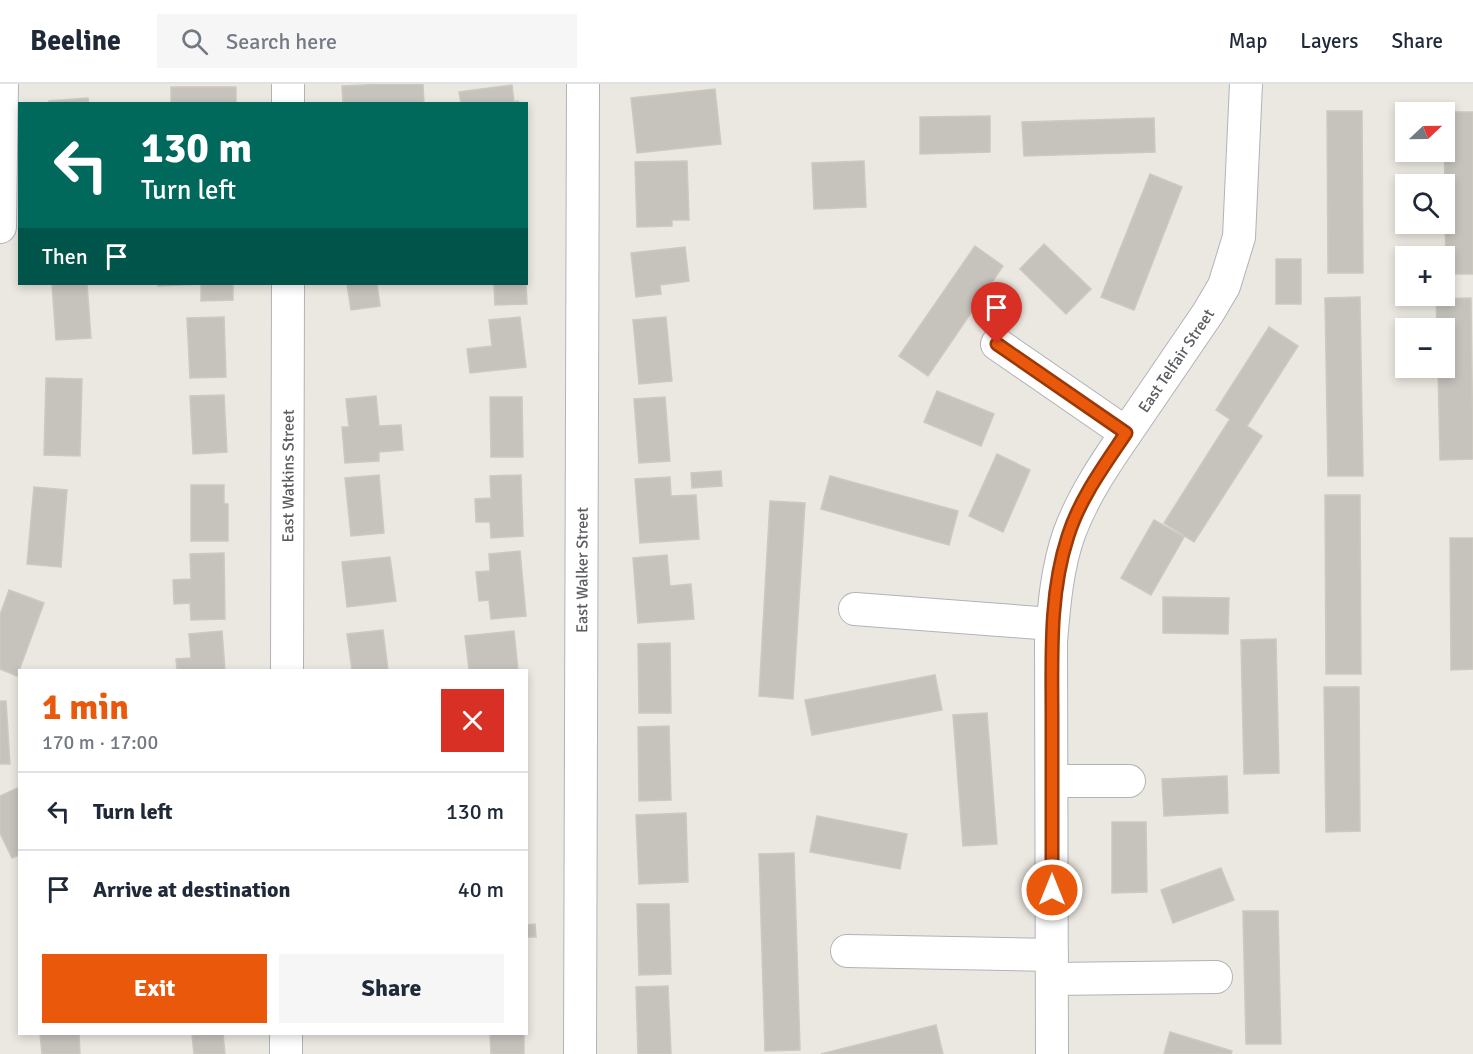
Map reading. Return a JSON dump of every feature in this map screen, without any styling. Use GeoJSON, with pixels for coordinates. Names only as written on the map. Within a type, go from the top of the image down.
{"type":"FeatureCollection","features":[{"type":"Feature","properties":{"kind":"street"},"geometry":{"type":"LineString","coordinates":[[0,227],[2,84]]}},
{"type":"Feature","properties":{"kind":"street"},"geometry":{"type":"LineString","coordinates":[[288,84],[288,102]]}},
{"type":"Feature","properties":{"kind":"street","name":"East Walker Street"},"geometry":{"type":"LineString","coordinates":[[580,1054],[583,84]]}},
{"type":"Feature","properties":{"kind":"street","name":"East Telfair Street"},"geometry":{"type":"LineString","coordinates":[[1052,1054],[1053,624],[1059,576],[1068,536],[1098,473],[1208,313],[1224,286],[1239,237],[1242,210],[1246,84]]}},
{"type":"Feature","properties":{"kind":"street","name":"East Watkins Street"},"geometry":{"type":"LineString","coordinates":[[287,669],[288,285]]}},
{"type":"Feature","properties":{"kind":"street"},"geometry":{"type":"LineString","coordinates":[[997,344],[1126,433]]}},
{"type":"Feature","properties":{"kind":"street"},"geometry":{"type":"LineString","coordinates":[[855,609],[1053,624]]}},
{"type":"Feature","properties":{"kind":"street"},"geometry":{"type":"LineString","coordinates":[[1052,781],[1129,781]]}},
{"type":"Feature","properties":{"kind":"street"},"geometry":{"type":"LineString","coordinates":[[846,951],[1216,977]]}},
{"type":"Feature","properties":{"kind":"street"},"geometry":{"type":"LineString","coordinates":[[286,1035],[286,1054]]}},
{"type":"Feature","properties":{"kind":"building"},"geometry":{"type":"Polygon","coordinates":[[[423,84],[424,102],[343,102],[342,86],[423,84]]]}},
{"type":"Feature","properties":{"kind":"building"},"geometry":{"type":"Polygon","coordinates":[[[512,85],[514,102],[461,102],[459,92],[512,85]]]}},
{"type":"Feature","properties":{"kind":"building"},"geometry":{"type":"Polygon","coordinates":[[[171,87],[236,87],[236,102],[171,102],[171,87]]]}},
{"type":"Feature","properties":{"kind":"building"},"geometry":{"type":"Polygon","coordinates":[[[715,89],[721,144],[637,153],[631,98],[715,89]]]}},
{"type":"Feature","properties":{"kind":"building"},"geometry":{"type":"Polygon","coordinates":[[[88,98],[89,102],[49,102],[88,98]]]}},
{"type":"Feature","properties":{"kind":"building"},"geometry":{"type":"Polygon","coordinates":[[[1327,111],[1362,111],[1363,273],[1328,273],[1327,111]]]}},
{"type":"Feature","properties":{"kind":"building"},"geometry":{"type":"Polygon","coordinates":[[[1455,112],[1473,112],[1473,274],[1455,274],[1455,246],[1446,246],[1446,234],[1455,234],[1455,174],[1445,174],[1445,162],[1455,162],[1455,112]]]}},
{"type":"Feature","properties":{"kind":"building"},"geometry":{"type":"Polygon","coordinates":[[[990,116],[990,152],[920,154],[920,117],[990,116]]]}},
{"type":"Feature","properties":{"kind":"building"},"geometry":{"type":"Polygon","coordinates":[[[1154,118],[1155,152],[1024,156],[1022,122],[1154,118]]]}},
{"type":"Feature","properties":{"kind":"building"},"geometry":{"type":"Polygon","coordinates":[[[687,161],[689,220],[672,220],[672,226],[637,227],[635,162],[687,161]]]}},
{"type":"Feature","properties":{"kind":"building"},"geometry":{"type":"Polygon","coordinates":[[[864,161],[866,207],[814,209],[812,163],[864,161]]]}},
{"type":"Feature","properties":{"kind":"building"},"geometry":{"type":"Polygon","coordinates":[[[1150,174],[1182,187],[1134,310],[1101,297],[1150,174]]]}},
{"type":"Feature","properties":{"kind":"building"},"geometry":{"type":"Polygon","coordinates":[[[1044,244],[1091,289],[1066,314],[1020,269],[1044,244]]]}},
{"type":"Feature","properties":{"kind":"building"},"geometry":{"type":"Polygon","coordinates":[[[975,246],[1003,266],[928,376],[899,356],[975,246]]]}},
{"type":"Feature","properties":{"kind":"building"},"geometry":{"type":"Polygon","coordinates":[[[685,247],[689,281],[660,285],[661,294],[636,297],[631,253],[685,247]]]}},
{"type":"Feature","properties":{"kind":"building"},"geometry":{"type":"Polygon","coordinates":[[[1276,259],[1301,259],[1301,304],[1276,304],[1276,259]]]}},
{"type":"Feature","properties":{"kind":"building"},"geometry":{"type":"Polygon","coordinates":[[[52,285],[87,285],[91,338],[56,340],[52,285]]]}},
{"type":"Feature","properties":{"kind":"building"},"geometry":{"type":"Polygon","coordinates":[[[201,285],[233,285],[233,300],[201,301],[201,285]]]}},
{"type":"Feature","properties":{"kind":"building"},"geometry":{"type":"Polygon","coordinates":[[[347,285],[377,285],[380,306],[351,310],[347,285]]]}},
{"type":"Feature","properties":{"kind":"building"},"geometry":{"type":"Polygon","coordinates":[[[494,285],[526,285],[527,304],[495,305],[494,285]]]}},
{"type":"Feature","properties":{"kind":"building"},"geometry":{"type":"Polygon","coordinates":[[[1360,297],[1363,476],[1328,476],[1325,298],[1360,297]]]}},
{"type":"Feature","properties":{"kind":"building"},"geometry":{"type":"Polygon","coordinates":[[[1455,298],[1471,298],[1473,459],[1440,460],[1438,378],[1455,378],[1455,318],[1437,318],[1436,306],[1455,306],[1455,298]]]}},
{"type":"Feature","properties":{"kind":"building"},"geometry":{"type":"Polygon","coordinates":[[[224,317],[226,377],[190,378],[187,318],[224,317]]]}},
{"type":"Feature","properties":{"kind":"building"},"geometry":{"type":"Polygon","coordinates":[[[520,317],[526,367],[470,373],[467,349],[492,346],[489,320],[520,317]]]}},
{"type":"Feature","properties":{"kind":"building"},"geometry":{"type":"Polygon","coordinates":[[[666,317],[672,381],[639,384],[633,320],[666,317]]]}},
{"type":"Feature","properties":{"kind":"building"},"geometry":{"type":"Polygon","coordinates":[[[1269,327],[1298,346],[1247,426],[1262,436],[1194,542],[1164,523],[1230,419],[1216,410],[1269,327]]]}},
{"type":"Feature","properties":{"kind":"building"},"geometry":{"type":"Polygon","coordinates":[[[46,378],[82,379],[80,456],[44,455],[46,378]]]}},
{"type":"Feature","properties":{"kind":"building"},"geometry":{"type":"Polygon","coordinates":[[[937,391],[994,414],[981,446],[924,422],[937,391]]]}},
{"type":"Feature","properties":{"kind":"building"},"geometry":{"type":"Polygon","coordinates":[[[224,395],[227,452],[193,454],[190,396],[224,395]]]}},
{"type":"Feature","properties":{"kind":"building"},"geometry":{"type":"Polygon","coordinates":[[[376,396],[379,426],[401,425],[403,450],[379,452],[379,461],[345,463],[342,427],[349,427],[346,399],[376,396]]]}},
{"type":"Feature","properties":{"kind":"building"},"geometry":{"type":"Polygon","coordinates":[[[490,397],[522,397],[523,457],[491,457],[490,397]]]}},
{"type":"Feature","properties":{"kind":"building"},"geometry":{"type":"Polygon","coordinates":[[[665,397],[670,461],[639,463],[634,399],[665,397]]]}},
{"type":"Feature","properties":{"kind":"building"},"geometry":{"type":"Polygon","coordinates":[[[997,454],[1030,470],[1003,532],[969,516],[997,454]]]}},
{"type":"Feature","properties":{"kind":"building"},"geometry":{"type":"Polygon","coordinates":[[[721,471],[722,486],[692,488],[691,473],[721,471]]]}},
{"type":"Feature","properties":{"kind":"building"},"geometry":{"type":"Polygon","coordinates":[[[379,475],[384,533],[351,536],[345,478],[379,475]]]}},
{"type":"Feature","properties":{"kind":"building"},"geometry":{"type":"Polygon","coordinates":[[[521,475],[523,536],[491,538],[490,522],[476,522],[475,499],[491,498],[490,476],[521,475]]]}},
{"type":"Feature","properties":{"kind":"building"},"geometry":{"type":"Polygon","coordinates":[[[830,476],[958,511],[949,545],[821,509],[830,476]]]}},
{"type":"Feature","properties":{"kind":"building"},"geometry":{"type":"Polygon","coordinates":[[[670,477],[671,496],[696,495],[699,539],[640,543],[635,479],[670,477]]]}},
{"type":"Feature","properties":{"kind":"building"},"geometry":{"type":"Polygon","coordinates":[[[191,485],[224,485],[224,504],[228,504],[228,541],[191,541],[191,485]]]}},
{"type":"Feature","properties":{"kind":"building"},"geometry":{"type":"Polygon","coordinates":[[[34,487],[67,490],[61,567],[27,564],[34,487]]]}},
{"type":"Feature","properties":{"kind":"building"},"geometry":{"type":"Polygon","coordinates":[[[1325,495],[1360,495],[1361,674],[1326,674],[1325,495]]]}},
{"type":"Feature","properties":{"kind":"building"},"geometry":{"type":"Polygon","coordinates":[[[770,501],[805,503],[793,699],[759,696],[770,501]]]}},
{"type":"Feature","properties":{"kind":"building"},"geometry":{"type":"Polygon","coordinates":[[[1154,520],[1184,537],[1151,595],[1121,578],[1154,520]]]}},
{"type":"Feature","properties":{"kind":"building"},"geometry":{"type":"Polygon","coordinates":[[[1450,538],[1473,538],[1473,669],[1451,670],[1450,538]]]}},
{"type":"Feature","properties":{"kind":"building"},"geometry":{"type":"Polygon","coordinates":[[[520,551],[526,616],[491,619],[489,600],[479,601],[476,572],[490,571],[489,554],[520,551]]]}},
{"type":"Feature","properties":{"kind":"building"},"geometry":{"type":"Polygon","coordinates":[[[224,553],[225,619],[191,620],[190,603],[174,604],[173,580],[191,579],[190,554],[224,553]]]}},
{"type":"Feature","properties":{"kind":"building"},"geometry":{"type":"Polygon","coordinates":[[[667,555],[670,586],[691,584],[694,619],[638,623],[633,558],[667,555]]]}},
{"type":"Feature","properties":{"kind":"building"},"geometry":{"type":"Polygon","coordinates":[[[390,557],[396,601],[347,607],[342,562],[390,557]]]}},
{"type":"Feature","properties":{"kind":"building"},"geometry":{"type":"Polygon","coordinates":[[[9,590],[44,603],[17,676],[0,669],[0,615],[9,590]]]}},
{"type":"Feature","properties":{"kind":"building"},"geometry":{"type":"Polygon","coordinates":[[[1163,597],[1229,598],[1228,634],[1163,633],[1163,597]]]}},
{"type":"Feature","properties":{"kind":"building"},"geometry":{"type":"Polygon","coordinates":[[[383,630],[388,669],[352,669],[347,634],[383,630]]]}},
{"type":"Feature","properties":{"kind":"building"},"geometry":{"type":"Polygon","coordinates":[[[222,631],[225,669],[177,669],[176,659],[191,658],[189,634],[222,631]]]}},
{"type":"Feature","properties":{"kind":"building"},"geometry":{"type":"Polygon","coordinates":[[[514,631],[518,669],[469,669],[465,636],[514,631]]]}},
{"type":"Feature","properties":{"kind":"building"},"geometry":{"type":"Polygon","coordinates":[[[1276,639],[1279,773],[1244,774],[1241,640],[1276,639]]]}},
{"type":"Feature","properties":{"kind":"building"},"geometry":{"type":"Polygon","coordinates":[[[670,643],[671,713],[639,713],[638,644],[670,643]]]}},
{"type":"Feature","properties":{"kind":"building"},"geometry":{"type":"Polygon","coordinates":[[[935,675],[942,710],[812,735],[805,700],[935,675]]]}},
{"type":"Feature","properties":{"kind":"building"},"geometry":{"type":"Polygon","coordinates":[[[1324,687],[1359,687],[1360,831],[1326,832],[1324,687]]]}},
{"type":"Feature","properties":{"kind":"building"},"geometry":{"type":"Polygon","coordinates":[[[0,701],[6,701],[10,764],[0,764],[0,701]]]}},
{"type":"Feature","properties":{"kind":"building"},"geometry":{"type":"Polygon","coordinates":[[[987,713],[997,844],[963,846],[953,715],[987,713]]]}},
{"type":"Feature","properties":{"kind":"building"},"geometry":{"type":"Polygon","coordinates":[[[669,726],[671,800],[639,801],[638,727],[669,726]]]}},
{"type":"Feature","properties":{"kind":"building"},"geometry":{"type":"Polygon","coordinates":[[[1227,776],[1228,813],[1164,816],[1162,779],[1227,776]]]}},
{"type":"Feature","properties":{"kind":"building"},"geometry":{"type":"Polygon","coordinates":[[[18,788],[18,855],[12,858],[0,833],[0,796],[18,788]]]}},
{"type":"Feature","properties":{"kind":"building"},"geometry":{"type":"Polygon","coordinates":[[[686,813],[688,882],[639,884],[636,815],[686,813]]]}},
{"type":"Feature","properties":{"kind":"building"},"geometry":{"type":"Polygon","coordinates":[[[817,816],[907,834],[900,869],[810,852],[817,816]]]}},
{"type":"Feature","properties":{"kind":"building"},"geometry":{"type":"Polygon","coordinates":[[[1112,822],[1146,822],[1147,892],[1112,893],[1112,822]]]}},
{"type":"Feature","properties":{"kind":"building"},"geometry":{"type":"Polygon","coordinates":[[[794,853],[800,1050],[765,1051],[759,854],[794,853]]]}},
{"type":"Feature","properties":{"kind":"building"},"geometry":{"type":"Polygon","coordinates":[[[1221,868],[1234,900],[1173,923],[1161,890],[1221,868]]]}},
{"type":"Feature","properties":{"kind":"building"},"geometry":{"type":"Polygon","coordinates":[[[637,904],[669,904],[671,974],[639,975],[637,904]]]}},
{"type":"Feature","properties":{"kind":"building"},"geometry":{"type":"Polygon","coordinates":[[[1243,911],[1278,911],[1281,1044],[1246,1044],[1243,911]]]}},
{"type":"Feature","properties":{"kind":"building"},"geometry":{"type":"Polygon","coordinates":[[[535,924],[536,937],[528,937],[528,925],[535,924]]]}},
{"type":"Feature","properties":{"kind":"building"},"geometry":{"type":"Polygon","coordinates":[[[668,986],[671,1054],[638,1054],[636,987],[668,986]]]}},
{"type":"Feature","properties":{"kind":"building"},"geometry":{"type":"Polygon","coordinates":[[[936,1025],[943,1054],[821,1054],[936,1025]]]}},
{"type":"Feature","properties":{"kind":"building"},"geometry":{"type":"Polygon","coordinates":[[[1170,1032],[1232,1051],[1231,1054],[1164,1054],[1170,1032]]]}},
{"type":"Feature","properties":{"kind":"building"},"geometry":{"type":"Polygon","coordinates":[[[40,1035],[79,1035],[80,1054],[42,1054],[40,1035]]]}},
{"type":"Feature","properties":{"kind":"building"},"geometry":{"type":"Polygon","coordinates":[[[192,1035],[223,1035],[225,1054],[194,1054],[192,1035]]]}},
{"type":"Feature","properties":{"kind":"building"},"geometry":{"type":"Polygon","coordinates":[[[490,1035],[524,1035],[524,1054],[491,1054],[490,1035]]]}},
{"type":"Feature","properties":{"kind":"route"},"geometry":{"type":"LineString","coordinates":[[997,344],[1126,433],[1098,473],[1078,512],[1068,536],[1055,599],[1052,642],[1052,890]]}}]}
